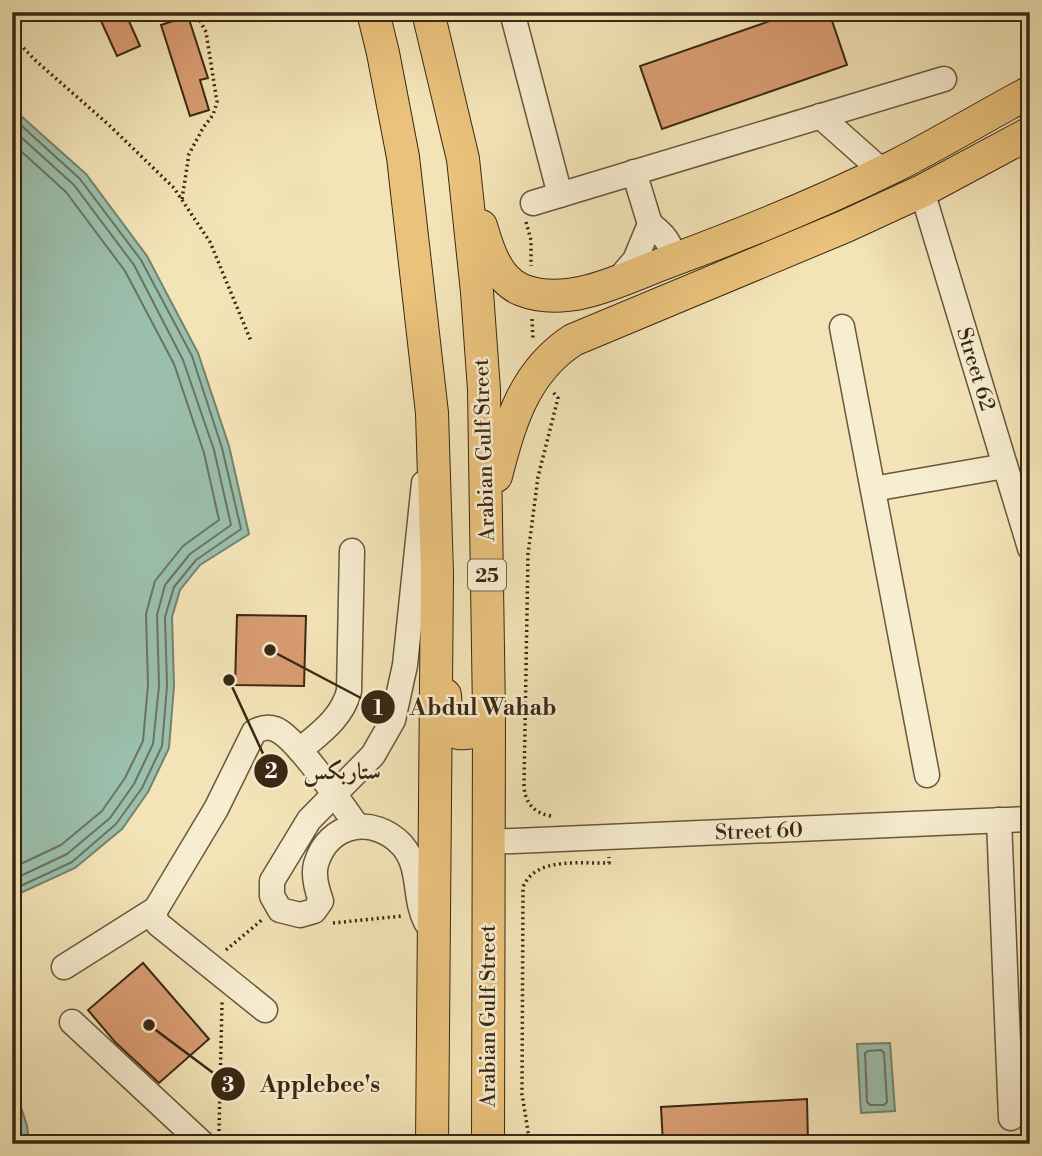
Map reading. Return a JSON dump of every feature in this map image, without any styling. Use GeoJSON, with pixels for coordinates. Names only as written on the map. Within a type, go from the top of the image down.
{"type":"FeatureCollection","features":[{"type":"Feature","properties":{"kind":"main road","name":"25"},"geometry":{"type":"LineString","coordinates":[[373,12],[403,157],[432,413],[437,573],[432,1144]]}},
{"type":"Feature","properties":{"kind":"main road","name":"Arabian Gulf Street"},"geometry":{"type":"LineString","coordinates":[[428,12],[463,159],[482,354],[489,713],[488,1144]]}},
{"type":"Feature","properties":{"kind":"main road"},"geometry":{"type":"LineString","coordinates":[[463,159],[488,249],[500,272],[509,283],[530,293],[559,295],[593,290],[742,235],[882,172],[1030,92]]}},
{"type":"Feature","properties":{"kind":"main road"},"geometry":{"type":"LineString","coordinates":[[486,511],[512,423],[535,374],[546,361],[573,340],[834,232],[922,191],[1030,133]]}},
{"type":"Feature","properties":{"kind":"main road"},"geometry":{"type":"LineString","coordinates":[[681,257],[696,275],[712,283]]}},
{"type":"Feature","properties":{"kind":"main road"},"geometry":{"type":"LineString","coordinates":[[437,573],[446,599],[447,722],[455,732],[469,734],[483,725],[489,713]]}},
{"type":"Feature","properties":{"kind":"main road"},"geometry":{"type":"LineString","coordinates":[[487,1108],[498,1144]]}},
{"type":"Feature","properties":{"kind":"street"},"geometry":{"type":"LineString","coordinates":[[512,12],[559,195]]}},
{"type":"Feature","properties":{"kind":"street"},"geometry":{"type":"LineString","coordinates":[[533,203],[944,79]]}},
{"type":"Feature","properties":{"kind":"street"},"geometry":{"type":"LineString","coordinates":[[820,116],[882,172]]}},
{"type":"Feature","properties":{"kind":"street"},"geometry":{"type":"LineString","coordinates":[[634,172],[650,224],[681,257]]}},
{"type":"Feature","properties":{"kind":"street","name":"Street 62"},"geometry":{"type":"LineString","coordinates":[[922,191],[1030,548]]}},
{"type":"Feature","properties":{"kind":"street"},"geometry":{"type":"LineString","coordinates":[[617,281],[635,260],[650,224]]}},
{"type":"Feature","properties":{"kind":"street"},"geometry":{"type":"LineString","coordinates":[[842,327],[927,775]]}},
{"type":"Feature","properties":{"kind":"street"},"geometry":{"type":"LineString","coordinates":[[432,413],[415,548],[405,665],[393,720],[373,755],[309,820],[275,874],[272,896],[280,910],[300,915],[314,911],[321,901],[315,866],[320,855],[335,836],[345,829],[369,826],[391,836],[407,852],[416,872],[421,911],[433,931]]}},
{"type":"Feature","properties":{"kind":"street"},"geometry":{"type":"LineString","coordinates":[[873,489],[1005,466]]}},
{"type":"Feature","properties":{"kind":"street"},"geometry":{"type":"LineString","coordinates":[[300,750],[338,716],[347,700],[352,551]]}},
{"type":"Feature","properties":{"kind":"street"},"geometry":{"type":"LineString","coordinates":[[265,1010],[158,924],[156,909],[216,809],[254,732],[267,727],[279,730],[300,750],[357,826]]}},
{"type":"Feature","properties":{"kind":"street","name":"Street 60"},"geometry":{"type":"LineString","coordinates":[[488,842],[1030,819]]}},
{"type":"Feature","properties":{"kind":"street"},"geometry":{"type":"LineString","coordinates":[[999,820],[1011,1118]]}},
{"type":"Feature","properties":{"kind":"street"},"geometry":{"type":"LineString","coordinates":[[64,967],[156,909]]}},
{"type":"Feature","properties":{"kind":"street"},"geometry":{"type":"LineString","coordinates":[[72,1022],[204,1144]]}},
{"type":"Feature","properties":{"kind":"path"},"geometry":{"type":"LineString","coordinates":[[12,22],[34,12]]}},
{"type":"Feature","properties":{"kind":"path"},"geometry":{"type":"LineString","coordinates":[[182,200],[189,154],[218,102],[206,32],[199,19],[191,12]]}},
{"type":"Feature","properties":{"kind":"path"},"geometry":{"type":"LineString","coordinates":[[12,36],[165,179],[182,200],[209,242],[251,341]]}},
{"type":"Feature","properties":{"kind":"path"},"geometry":{"type":"LineString","coordinates":[[535,374],[558,398],[538,477],[528,554],[524,786],[529,804],[539,813],[552,816]]}},
{"type":"Feature","properties":{"kind":"path"},"geometry":{"type":"LineString","coordinates":[[530,1144],[523,1094],[523,887],[530,875],[547,866],[609,863],[609,837]]}},
{"type":"Feature","properties":{"kind":"path"},"geometry":{"type":"LineString","coordinates":[[219,1144],[223,952],[268,915]]}},
{"type":"Feature","properties":{"kind":"water"},"geometry":{"type":"Polygon","coordinates":[[[12,108],[86,174],[147,256],[198,353],[229,446],[249,534],[200,565],[180,590],[172,617],[174,686],[169,748],[148,792],[122,829],[75,868],[12,897],[12,108]]]}},
{"type":"Feature","properties":{"kind":"water"},"geometry":{"type":"Polygon","coordinates":[[[890,1043],[895,1111],[861,1113],[857,1044],[890,1043]]]}},
{"type":"Feature","properties":{"kind":"water"},"geometry":{"type":"Polygon","coordinates":[[[12,1079],[27,1126],[29,1144],[12,1144],[12,1079]]]}},
{"type":"Feature","properties":{"kind":"building"},"geometry":{"type":"Polygon","coordinates":[[[125,12],[140,46],[117,56],[101,21],[125,12]]]}},
{"type":"Feature","properties":{"kind":"building"},"geometry":{"type":"Polygon","coordinates":[[[796,12],[829,12],[847,65],[662,129],[640,66],[796,12]]]}},
{"type":"Feature","properties":{"kind":"building"},"geometry":{"type":"Polygon","coordinates":[[[188,16],[208,78],[200,80],[209,110],[190,116],[161,25],[188,16]]]}},
{"type":"Feature","properties":{"kind":"building"},"geometry":{"type":"Polygon","coordinates":[[[237,615],[306,616],[304,686],[235,685],[237,615]]]}},
{"type":"Feature","properties":{"kind":"building"},"geometry":{"type":"Polygon","coordinates":[[[143,963],[209,1039],[159,1083],[115,1042],[88,1010],[143,963]]]}},
{"type":"Feature","properties":{"kind":"building"},"geometry":{"type":"Polygon","coordinates":[[[807,1099],[808,1144],[663,1144],[661,1107],[807,1099]]]}},
{"type":"Feature","properties":{"kind":"place","name":"Abdul Wahab"},"geometry":{"type":"Point","coordinates":[270,650]}},
{"type":"Feature","properties":{"kind":"place","name":"ستاربكس"},"geometry":{"type":"Point","coordinates":[229,680]}},
{"type":"Feature","properties":{"kind":"place","name":"Applebee's"},"geometry":{"type":"Point","coordinates":[149,1025]}}]}
